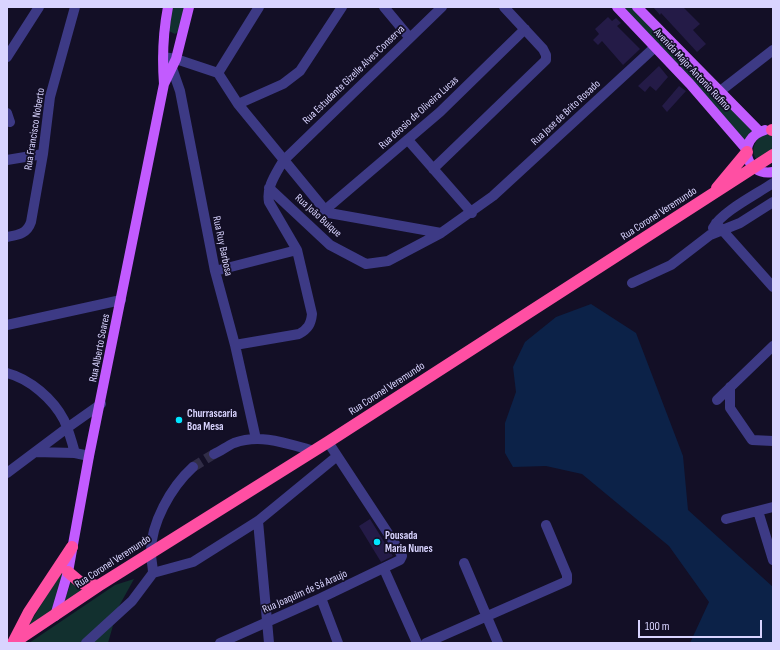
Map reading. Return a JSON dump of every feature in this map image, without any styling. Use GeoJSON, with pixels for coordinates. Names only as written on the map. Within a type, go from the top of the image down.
{"type":"FeatureCollection","features":[{"type":"Feature","properties":{"kind":"highway"},"geometry":{"type":"LineString","coordinates":[[711,196],[747,151]]}},
{"type":"Feature","properties":{"kind":"highway","name":"Rua Coronel Veremundo"},"geometry":{"type":"LineString","coordinates":[[13,643],[98,586],[314,451],[773,155]]}},
{"type":"Feature","properties":{"kind":"highway"},"geometry":{"type":"LineString","coordinates":[[13,643],[29,612],[72,547]]}},
{"type":"Feature","properties":{"kind":"highway"},"geometry":{"type":"LineString","coordinates":[[68,572],[81,583],[98,586]]}},
{"type":"Feature","properties":{"kind":"main road","name":"Rua Alberto Soares"},"geometry":{"type":"LineString","coordinates":[[168,7],[164,25],[168,62]]}},
{"type":"Feature","properties":{"kind":"main road","name":"Rua Alberto Soares"},"geometry":{"type":"LineString","coordinates":[[55,616],[68,572],[89,456],[101,404],[168,62],[189,7]]}},
{"type":"Feature","properties":{"kind":"main road","name":"Avenida Major Antonio Rufino"},"geometry":{"type":"LineString","coordinates":[[637,7],[759,132]]}},
{"type":"Feature","properties":{"kind":"main road","name":"Avenida Major Antonio Rufino"},"geometry":{"type":"LineString","coordinates":[[623,9],[655,48],[690,84],[747,151],[749,160],[754,167]]}},
{"type":"Feature","properties":{"kind":"main road"},"geometry":{"type":"LineString","coordinates":[[747,151],[750,139],[759,132],[773,130]]}},
{"type":"Feature","properties":{"kind":"main road"},"geometry":{"type":"LineString","coordinates":[[754,167],[765,172],[773,172]]}},
{"type":"Feature","properties":{"kind":"street"},"geometry":{"type":"LineString","coordinates":[[7,57],[39,7]]}},
{"type":"Feature","properties":{"kind":"street","name":"Rua Francisco Noberto"},"geometry":{"type":"LineString","coordinates":[[7,237],[27,231],[31,222],[43,154],[50,97],[75,7]]}},
{"type":"Feature","properties":{"kind":"street"},"geometry":{"type":"LineString","coordinates":[[218,73],[259,7]]}},
{"type":"Feature","properties":{"kind":"street"},"geometry":{"type":"LineString","coordinates":[[238,104],[283,84],[300,71],[342,7]]}},
{"type":"Feature","properties":{"kind":"street"},"geometry":{"type":"LineString","coordinates":[[384,7],[409,37]]}},
{"type":"Feature","properties":{"kind":"street","name":"Rua Estudante Gizelle Alves Conserva"},"geometry":{"type":"LineString","coordinates":[[269,188],[283,161],[409,37],[442,7]]}},
{"type":"Feature","properties":{"kind":"street"},"geometry":{"type":"LineString","coordinates":[[433,169],[546,60],[543,49],[504,7]]}},
{"type":"Feature","properties":{"kind":"street","name":"Rua deosio de Oliveira Lucas"},"geometry":{"type":"LineString","coordinates":[[325,210],[440,112],[525,29]]}},
{"type":"Feature","properties":{"kind":"street","name":"Rua Jose de Brito Rosado"},"geometry":{"type":"LineString","coordinates":[[493,196],[655,48]]}},
{"type":"Feature","properties":{"kind":"street"},"geometry":{"type":"LineString","coordinates":[[719,92],[773,50]]}},
{"type":"Feature","properties":{"kind":"street"},"geometry":{"type":"LineString","coordinates":[[168,62],[218,73],[238,104],[283,161],[325,210]]}},
{"type":"Feature","properties":{"kind":"street","name":"Rua Ruy Barbosa"},"geometry":{"type":"LineString","coordinates":[[168,62],[180,91],[214,271],[235,345],[256,438]]}},
{"type":"Feature","properties":{"kind":"street"},"geometry":{"type":"LineString","coordinates":[[408,140],[472,213]]}},
{"type":"Feature","properties":{"kind":"street"},"geometry":{"type":"LineString","coordinates":[[7,160],[43,154]]}},
{"type":"Feature","properties":{"kind":"street"},"geometry":{"type":"LineString","coordinates":[[632,283],[671,266],[773,183]]}},
{"type":"Feature","properties":{"kind":"street"},"geometry":{"type":"LineString","coordinates":[[235,345],[299,334],[306,330],[311,322],[312,314],[297,250],[269,202],[269,188]]}},
{"type":"Feature","properties":{"kind":"street","name":"Rua João Buique"},"geometry":{"type":"LineString","coordinates":[[269,188],[330,244],[366,264],[388,261],[441,233],[472,213],[493,196]]}},
{"type":"Feature","properties":{"kind":"street"},"geometry":{"type":"LineString","coordinates":[[719,226],[740,223],[773,202]]}},
{"type":"Feature","properties":{"kind":"street","name":"Rua João Buique"},"geometry":{"type":"LineString","coordinates":[[325,210],[329,213],[441,233]]}},
{"type":"Feature","properties":{"kind":"street"},"geometry":{"type":"LineString","coordinates":[[719,226],[773,287]]}},
{"type":"Feature","properties":{"kind":"street"},"geometry":{"type":"LineString","coordinates":[[214,271],[297,250]]}},
{"type":"Feature","properties":{"kind":"street"},"geometry":{"type":"LineString","coordinates":[[7,325],[121,300]]}},
{"type":"Feature","properties":{"kind":"street"},"geometry":{"type":"LineString","coordinates":[[717,400],[773,346]]}},
{"type":"Feature","properties":{"kind":"street"},"geometry":{"type":"LineString","coordinates":[[7,373],[38,390],[63,419],[75,453]]}},
{"type":"Feature","properties":{"kind":"street"},"geometry":{"type":"LineString","coordinates":[[730,387],[730,408],[752,440],[773,441]]}},
{"type":"Feature","properties":{"kind":"street"},"geometry":{"type":"LineString","coordinates":[[7,473],[101,404]]}},
{"type":"Feature","properties":{"kind":"street"},"geometry":{"type":"LineString","coordinates":[[214,454],[234,443],[256,438],[269,439],[314,451]]}},
{"type":"Feature","properties":{"kind":"street"},"geometry":{"type":"LineString","coordinates":[[86,643],[132,601],[153,573],[193,562],[258,521],[336,456],[328,442]]}},
{"type":"Feature","properties":{"kind":"street"},"geometry":{"type":"LineString","coordinates":[[35,452],[75,453],[89,456]]}},
{"type":"Feature","properties":{"kind":"street","name":"Rua Joaquim de Sá Araujo"},"geometry":{"type":"LineString","coordinates":[[220,643],[384,569],[400,560],[402,556],[336,456]]}},
{"type":"Feature","properties":{"kind":"street"},"geometry":{"type":"LineString","coordinates":[[153,573],[151,553],[156,524],[163,507],[183,476],[193,467]]}},
{"type":"Feature","properties":{"kind":"street"},"geometry":{"type":"LineString","coordinates":[[726,519],[773,507]]}},
{"type":"Feature","properties":{"kind":"street"},"geometry":{"type":"LineString","coordinates":[[758,511],[773,560]]}},
{"type":"Feature","properties":{"kind":"street"},"geometry":{"type":"LineString","coordinates":[[258,521],[269,643]]}},
{"type":"Feature","properties":{"kind":"street"},"geometry":{"type":"LineString","coordinates":[[426,643],[567,581],[546,525]]}},
{"type":"Feature","properties":{"kind":"street"},"geometry":{"type":"LineString","coordinates":[[464,563],[498,643]]}},
{"type":"Feature","properties":{"kind":"street"},"geometry":{"type":"LineString","coordinates":[[384,569],[418,643]]}},
{"type":"Feature","properties":{"kind":"street"},"geometry":{"type":"LineString","coordinates":[[321,598],[338,643]]}},
{"type":"Feature","properties":{"kind":"green space"},"geometry":{"type":"Polygon","coordinates":[[[172,7],[187,7],[179,31],[175,34],[167,30],[172,7]]]}},
{"type":"Feature","properties":{"kind":"green space"},"geometry":{"type":"Polygon","coordinates":[[[621,7],[634,7],[755,132],[745,142],[621,7]]]}},
{"type":"Feature","properties":{"kind":"green space"},"geometry":{"type":"Polygon","coordinates":[[[770,133],[773,135],[773,150],[757,160],[753,152],[755,143],[761,136],[770,133]]]}},
{"type":"Feature","properties":{"kind":"green space"},"geometry":{"type":"Polygon","coordinates":[[[70,557],[50,616],[24,633],[70,557]]]}},
{"type":"Feature","properties":{"kind":"green space"},"geometry":{"type":"Polygon","coordinates":[[[134,579],[118,608],[108,643],[29,643],[115,585],[134,579]]]}},
{"type":"Feature","properties":{"kind":"green space"},"geometry":{"type":"Polygon","coordinates":[[[72,580],[82,591],[62,607],[72,580]]]}},
{"type":"Feature","properties":{"kind":"water"},"geometry":{"type":"Polygon","coordinates":[[[591,304],[636,333],[683,456],[688,510],[773,587],[773,643],[690,643],[709,602],[669,546],[582,474],[546,466],[513,467],[505,453],[505,423],[516,392],[513,367],[525,342],[556,317],[591,304]]]}},
{"type":"Feature","properties":{"kind":"building"},"geometry":{"type":"Polygon","coordinates":[[[653,7],[683,7],[700,24],[693,30],[706,44],[697,52],[661,13],[660,15],[653,7]]]}},
{"type":"Feature","properties":{"kind":"building"},"geometry":{"type":"Polygon","coordinates":[[[608,17],[612,21],[616,18],[621,23],[617,26],[640,49],[623,65],[602,41],[598,45],[593,40],[599,34],[595,29],[608,17]]]}},
{"type":"Feature","properties":{"kind":"building"},"geometry":{"type":"Polygon","coordinates":[[[659,66],[668,77],[656,91],[650,86],[645,92],[638,86],[659,66]]]}},
{"type":"Feature","properties":{"kind":"building"},"geometry":{"type":"Polygon","coordinates":[[[679,86],[686,91],[667,112],[662,106],[679,86]]]}},
{"type":"Feature","properties":{"kind":"building","name":"Pousada Maria Nunes"},"geometry":{"type":"Polygon","coordinates":[[[370,519],[393,556],[381,562],[359,526],[370,519]]]}},
{"type":"Feature","properties":{"kind":"tunnel"},"geometry":{"type":"LineString","coordinates":[[193,467],[214,454]]}},
{"type":"Feature","properties":{"kind":"place","name":"Churrascaria Boa Mesa"},"geometry":{"type":"Point","coordinates":[179,420]}},
{"type":"Feature","properties":{"kind":"place","name":"Pousada Maria Nunes"},"geometry":{"type":"Point","coordinates":[377,542]}}]}
